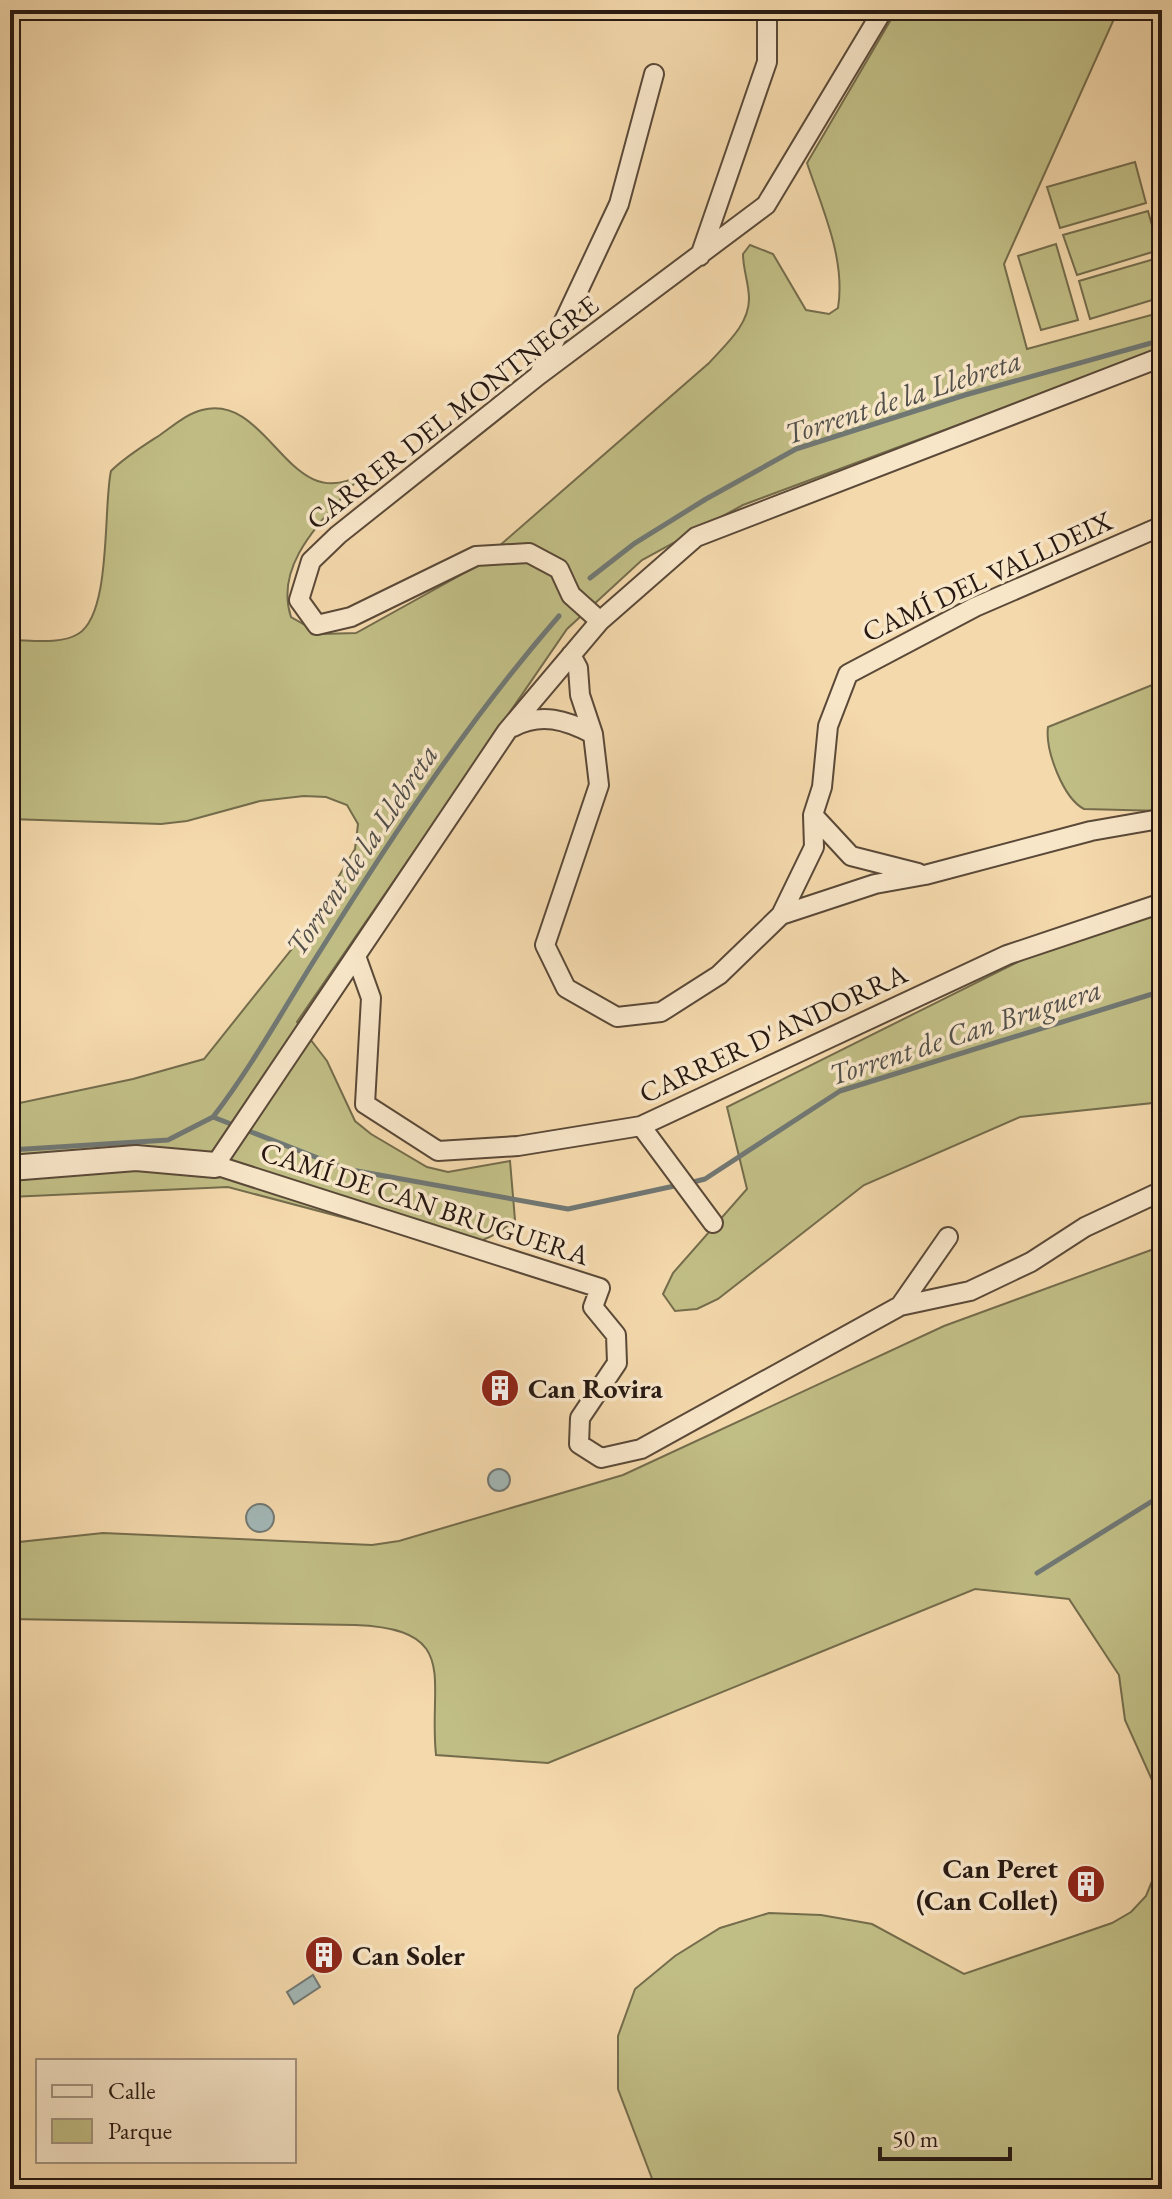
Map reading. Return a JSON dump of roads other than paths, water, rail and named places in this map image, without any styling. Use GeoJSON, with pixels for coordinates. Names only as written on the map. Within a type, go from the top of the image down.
{"type":"FeatureCollection","features":[{"type":"Feature","properties":{"kind":"street"},"geometry":{"type":"LineString","coordinates":[[700,256],[767,62],[767,10]]}},
{"type":"Feature","properties":{"kind":"street","name":"CARRER DEL MONTNEGRE"},"geometry":{"type":"LineString","coordinates":[[600,621],[571,595],[559,569],[529,553],[476,556],[351,617],[317,625],[299,600],[311,561],[338,535],[539,375],[766,205],[883,10]]}},
{"type":"Feature","properties":{"kind":"street"},"geometry":{"type":"LineString","coordinates":[[539,375],[619,204],[654,74]]}},
{"type":"Feature","properties":{"kind":"street"},"geometry":{"type":"LineString","coordinates":[[10,1168],[136,1158],[215,1165],[507,731],[600,621],[696,537],[1162,357]]}},
{"type":"Feature","properties":{"kind":"street","name":"CAMÍ DEL VALLDEIX"},"geometry":{"type":"LineString","coordinates":[[571,655],[578,668],[582,703],[593,734],[599,785],[545,945],[566,988],[617,1017],[661,1012],[719,975],[781,915],[814,847],[813,815],[822,787],[828,726],[848,674],[975,607],[1162,526]]}},
{"type":"Feature","properties":{"kind":"street"},"geometry":{"type":"LineString","coordinates":[[507,731],[527,720],[565,719],[593,734]]}},
{"type":"Feature","properties":{"kind":"street"},"geometry":{"type":"LineString","coordinates":[[813,815],[851,856],[925,875]]}},
{"type":"Feature","properties":{"kind":"street"},"geometry":{"type":"LineString","coordinates":[[781,915],[875,884],[925,875],[1091,831],[1154,820],[1162,826]]}},
{"type":"Feature","properties":{"kind":"street","name":"CARRER D'ANDORRA"},"geometry":{"type":"LineString","coordinates":[[356,956],[371,998],[365,1104],[438,1151],[518,1146],[641,1126],[1007,955],[1162,903]]}},
{"type":"Feature","properties":{"kind":"street"},"geometry":{"type":"LineString","coordinates":[[641,1126],[713,1223]]}},
{"type":"Feature","properties":{"kind":"street","name":"CAMÍ DE CAN BRUGUERA"},"geometry":{"type":"LineString","coordinates":[[215,1165],[600,1288],[593,1307],[616,1335],[617,1363],[580,1418],[579,1444],[601,1458],[641,1449],[900,1306]]}},
{"type":"Feature","properties":{"kind":"street"},"geometry":{"type":"LineString","coordinates":[[900,1306],[970,1291],[1031,1262],[1085,1227],[1162,1191]]}},
{"type":"Feature","properties":{"kind":"street"},"geometry":{"type":"LineString","coordinates":[[900,1306],[948,1237]]}},
{"type":"Feature","properties":{"kind":"waterway","name":"Torrent de la Llebreta"},"geometry":{"type":"LineString","coordinates":[[590,578],[635,543],[796,449],[965,395],[1162,340]]}},
{"type":"Feature","properties":{"kind":"waterway","name":"Torrent de la Llebreta"},"geometry":{"type":"LineString","coordinates":[[213,1117],[434,777],[559,616]]}},
{"type":"Feature","properties":{"kind":"waterway","name":"Torrent de Can Bruguera"},"geometry":{"type":"LineString","coordinates":[[689,1183],[705,1179],[840,1091],[1162,991]]}},
{"type":"Feature","properties":{"kind":"waterway","name":"Torrent de Can Bruguera"},"geometry":{"type":"LineString","coordinates":[[10,1150],[168,1140],[213,1117],[346,1169],[568,1209],[679,1185]]}},
{"type":"Feature","properties":{"kind":"waterway"},"geometry":{"type":"LineString","coordinates":[[1037,1573],[1162,1495]]}},
{"type":"Feature","properties":{"kind":"place","name":"Can Rovira"},"geometry":{"type":"Point","coordinates":[500,1388]}},
{"type":"Feature","properties":{"kind":"place","name":"Can Peret (Can Collet)"},"geometry":{"type":"Point","coordinates":[1086,1884]}},
{"type":"Feature","properties":{"kind":"place","name":"Can Soler"},"geometry":{"type":"Point","coordinates":[324,1955]}}]}
